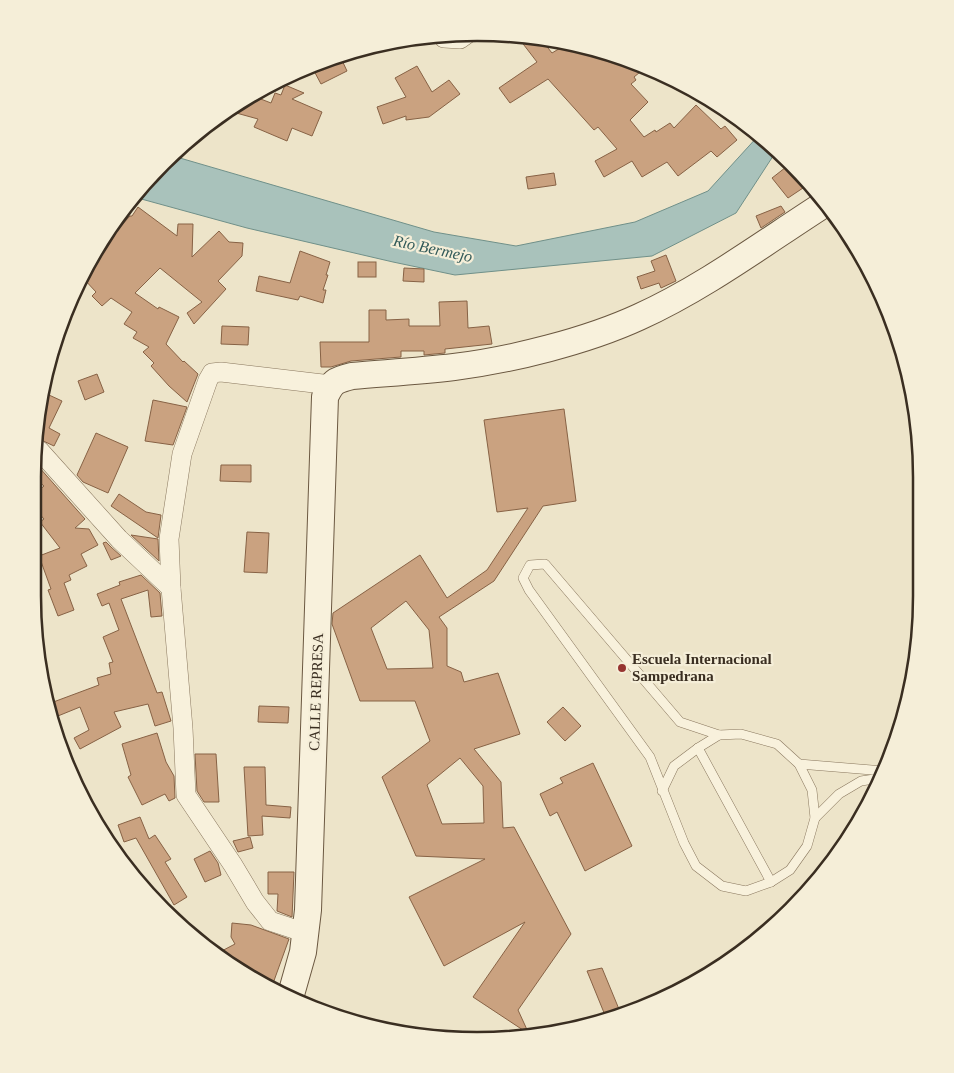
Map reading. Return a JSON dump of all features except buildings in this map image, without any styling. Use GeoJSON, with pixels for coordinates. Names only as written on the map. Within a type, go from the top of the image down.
{"type":"FeatureCollection","features":[{"type":"Feature","properties":{"kind":"street"},"geometry":{"type":"LineString","coordinates":[[306,933],[270,921],[255,902],[233,865],[186,795],[169,539],[182,454],[212,373],[221,372],[331,385],[340,378],[352,376],[455,367],[499,359],[591,335],[638,317],[684,294],[819,207]]}},
{"type":"Feature","properties":{"kind":"street","name":"CALLE REPRESA"},"geometry":{"type":"LineString","coordinates":[[292,991],[306,933],[309,900],[325,398],[331,385]]}},
{"type":"Feature","properties":{"kind":"street"},"geometry":{"type":"LineString","coordinates":[[42,454],[119,539],[171,588]]}},
{"type":"Feature","properties":{"kind":"lane"},"geometry":{"type":"LineString","coordinates":[[545,564],[680,722],[719,735],[741,734],[778,744],[799,764],[812,790],[815,818],[808,846],[790,870],[771,882],[746,891],[722,886],[696,866],[662,791],[650,757],[529,590],[523,578],[530,565],[545,564]]}},
{"type":"Feature","properties":{"kind":"lane"},"geometry":{"type":"LineString","coordinates":[[662,791],[674,766],[719,735]]}},
{"type":"Feature","properties":{"kind":"lane"},"geometry":{"type":"LineString","coordinates":[[698,748],[771,882]]}},
{"type":"Feature","properties":{"kind":"lane"},"geometry":{"type":"LineString","coordinates":[[799,764],[877,770]]}},
{"type":"Feature","properties":{"kind":"lane"},"geometry":{"type":"LineString","coordinates":[[815,818],[838,794],[861,781],[872,779]]}},
{"type":"Feature","properties":{"kind":"water","name":"Río Bermejo"},"geometry":{"type":"Polygon","coordinates":[[[754,141],[772,157],[736,213],[652,256],[455,275],[247,228],[142,199],[180,158],[434,232],[516,246],[635,222],[708,191],[754,141]]]}},
{"type":"Feature","properties":{"kind":"place","name":"Escuela Internacional Sampedrana"},"geometry":{"type":"Point","coordinates":[622,668]}}]}
